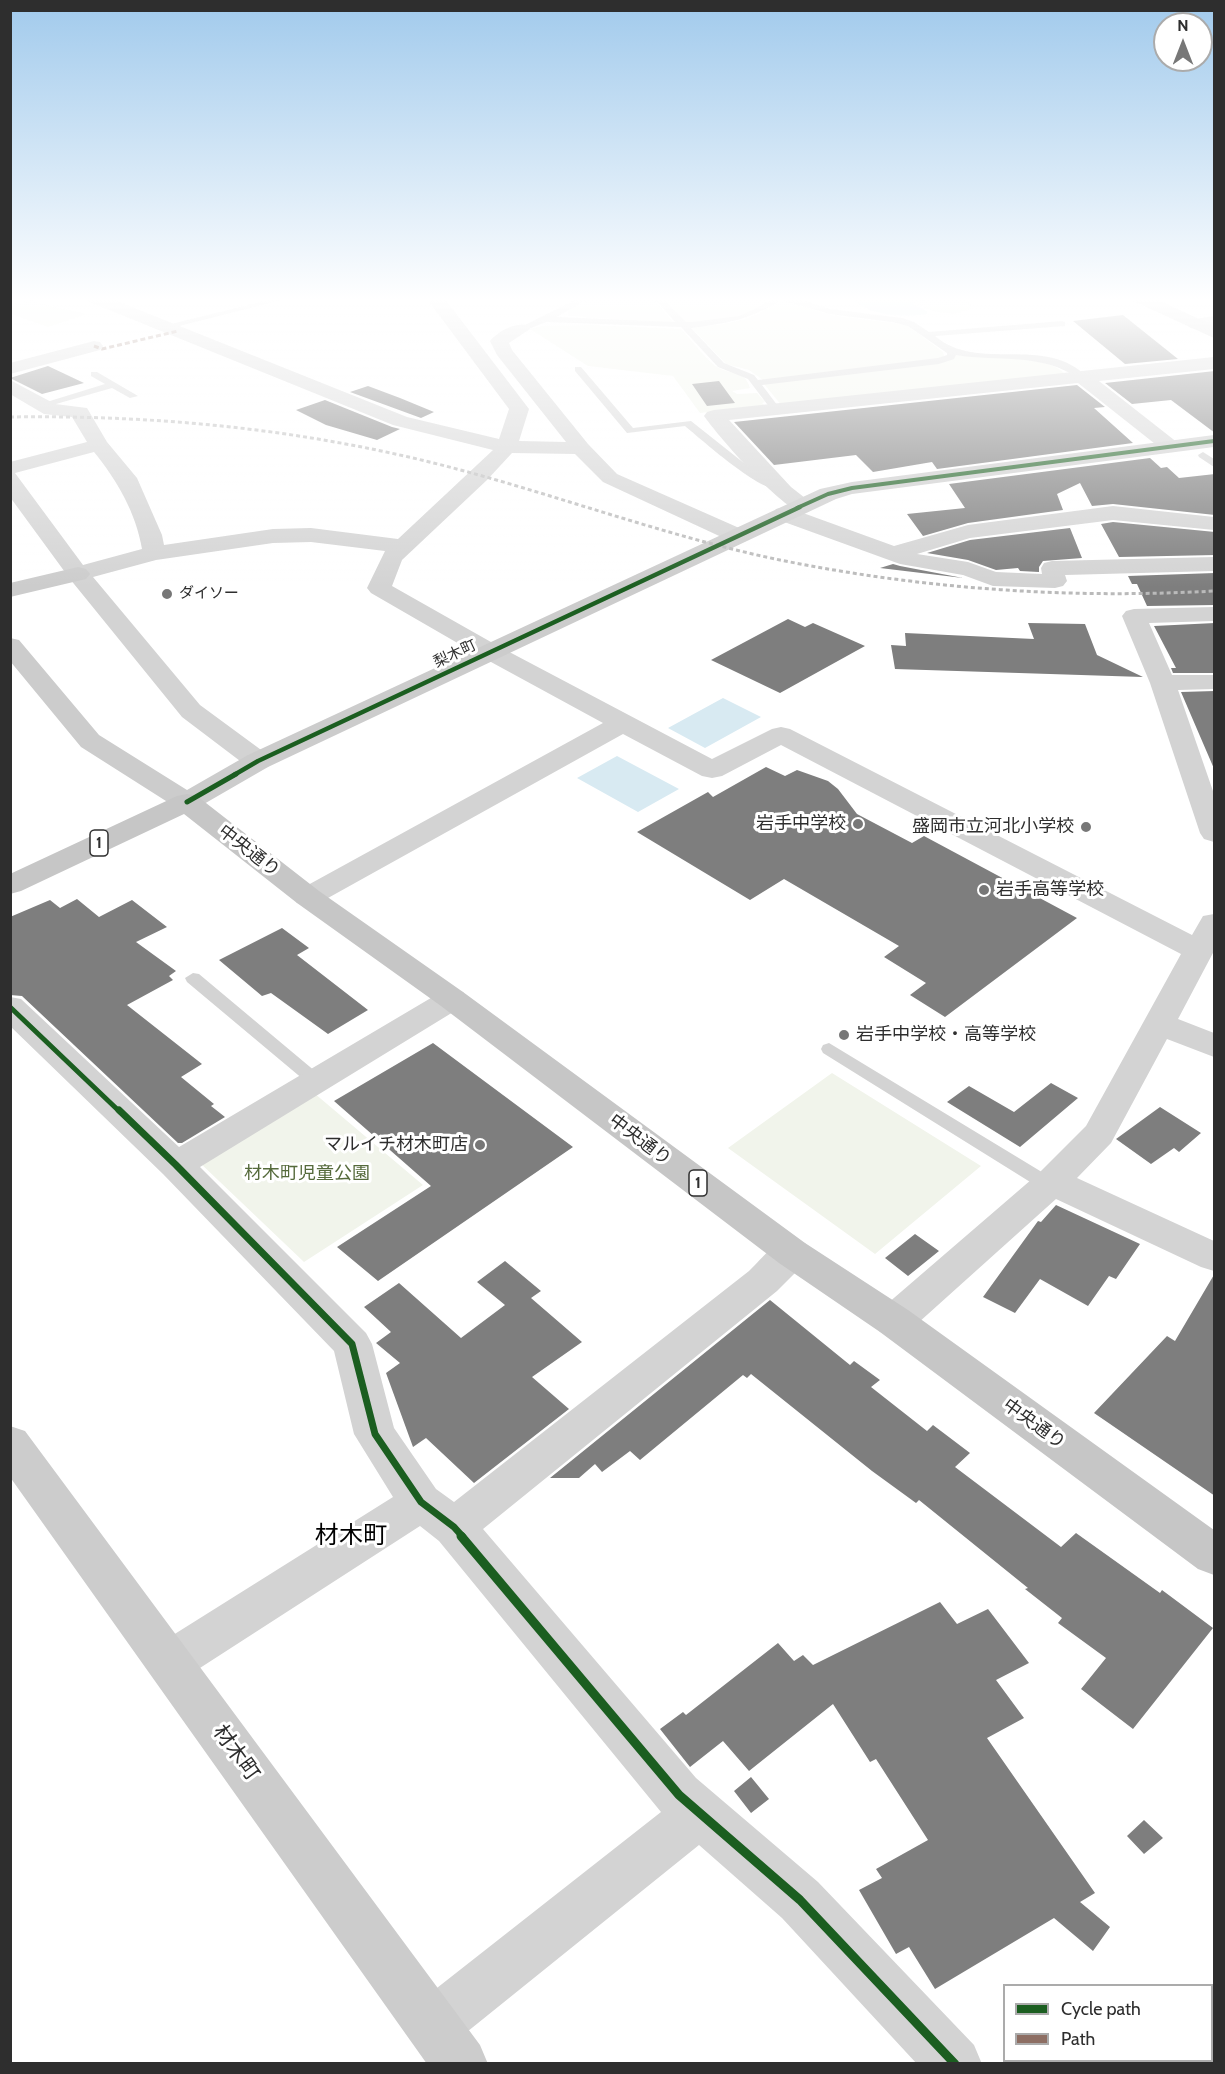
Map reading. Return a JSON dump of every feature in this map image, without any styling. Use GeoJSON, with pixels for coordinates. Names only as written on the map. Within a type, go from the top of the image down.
{"type":"FeatureCollection","features":[{"type":"Feature","properties":{"kind":"main road","name":"1"},"geometry":{"type":"LineString","coordinates":[[10,885],[187,802]]}},
{"type":"Feature","properties":{"kind":"main road","name":"中央通り"},"geometry":{"type":"LineString","coordinates":[[187,802],[308,897],[452,999],[792,1253],[894,1321],[1215,1555]]}},
{"type":"Feature","properties":{"kind":"street"},"geometry":{"type":"LineString","coordinates":[[23,394],[46,407]]}},
{"type":"Feature","properties":{"kind":"street"},"geometry":{"type":"LineString","coordinates":[[333,394],[399,421],[507,447],[581,448]]}},
{"type":"Feature","properties":{"kind":"street"},"geometry":{"type":"LineString","coordinates":[[508,394],[519,409],[507,447],[480,476],[392,557],[379,588],[500,657],[712,770],[781,735],[1206,937],[1100,1134],[1050,1183],[894,1321]]}},
{"type":"Feature","properties":{"kind":"street"},"geometry":{"type":"LineString","coordinates":[[538,394],[581,448],[610,478],[738,536]]}},
{"type":"Feature","properties":{"kind":"street"},"geometry":{"type":"LineString","coordinates":[[926,394],[714,416],[794,508],[908,560],[968,569],[993,579],[1055,581],[1052,568],[1215,564]]}},
{"type":"Feature","properties":{"kind":"street"},"geometry":{"type":"LineString","coordinates":[[1103,394],[1171,447]]}},
{"type":"Feature","properties":{"kind":"street"},"geometry":{"type":"LineString","coordinates":[[10,410],[46,407],[80,412],[99,445],[126,478],[151,535],[154,553]]}},
{"type":"Feature","properties":{"kind":"street"},"geometry":{"type":"LineString","coordinates":[[10,468],[99,445]]}},
{"type":"Feature","properties":{"kind":"street"},"geometry":{"type":"LineString","coordinates":[[10,645],[90,741],[187,802],[500,657],[794,508],[828,494],[852,488],[1171,447],[1212,453]]}},
{"type":"Feature","properties":{"kind":"street"},"geometry":{"type":"LineString","coordinates":[[794,508],[869,495],[1212,453]]}},
{"type":"Feature","properties":{"kind":"street"},"geometry":{"type":"LineString","coordinates":[[10,478],[26,505],[78,574],[191,711],[258,761]]}},
{"type":"Feature","properties":{"kind":"street","name":"梨木町"},"geometry":{"type":"LineString","coordinates":[[187,802],[258,761],[500,657],[794,508]]}},
{"type":"Feature","properties":{"kind":"street"},"geometry":{"type":"LineString","coordinates":[[893,554],[968,532],[1113,513],[1215,524]]}},
{"type":"Feature","properties":{"kind":"street"},"geometry":{"type":"LineString","coordinates":[[10,590],[154,553],[273,536],[311,535],[405,546]]}},
{"type":"Feature","properties":{"kind":"street"},"geometry":{"type":"LineString","coordinates":[[1215,614],[1134,616],[1163,683],[1215,833]]}},
{"type":"Feature","properties":{"kind":"street"},"geometry":{"type":"LineString","coordinates":[[1163,683],[1215,682]]}},
{"type":"Feature","properties":{"kind":"street"},"geometry":{"type":"LineString","coordinates":[[308,897],[623,723]]}},
{"type":"Feature","properties":{"kind":"street"},"geometry":{"type":"LineString","coordinates":[[176,1165],[452,999]]}},
{"type":"Feature","properties":{"kind":"street"},"geometry":{"type":"LineString","coordinates":[[10,1007],[176,1165],[352,1344],[375,1434],[437,1515],[679,1795],[800,1900],[955,2064]]}},
{"type":"Feature","properties":{"kind":"street"},"geometry":{"type":"LineString","coordinates":[[1159,1023],[1215,1046]]}},
{"type":"Feature","properties":{"kind":"street"},"geometry":{"type":"LineString","coordinates":[[1050,1183],[1215,1257]]}},
{"type":"Feature","properties":{"kind":"street"},"geometry":{"type":"LineString","coordinates":[[170,1662],[437,1515],[763,1281],[792,1253]]}},
{"type":"Feature","properties":{"kind":"street","name":"材木町"},"geometry":{"type":"LineString","coordinates":[[10,1443],[447,2044]]}},
{"type":"Feature","properties":{"kind":"street"},"geometry":{"type":"LineString","coordinates":[[447,2044],[699,1812]]}},
{"type":"Feature","properties":{"kind":"lane"},"geometry":{"type":"LineString","coordinates":[[46,407],[85,394]]}},
{"type":"Feature","properties":{"kind":"lane"},"geometry":{"type":"LineString","coordinates":[[129,394],[133,396]]}},
{"type":"Feature","properties":{"kind":"lane"},"geometry":{"type":"LineString","coordinates":[[599,394],[631,431],[687,423],[794,508]]}},
{"type":"Feature","properties":{"kind":"lane"},"geometry":{"type":"LineString","coordinates":[[765,394],[776,410]]}},
{"type":"Feature","properties":{"kind":"lane"},"geometry":{"type":"LineString","coordinates":[[193,978],[316,1082]]}},
{"type":"Feature","properties":{"kind":"lane"},"geometry":{"type":"LineString","coordinates":[[829,1049],[1050,1183]]}},
{"type":"Feature","properties":{"kind":"green space"},"geometry":{"type":"Polygon","coordinates":[[[686,394],[758,394],[765,402],[762,403],[764,405],[700,413],[686,394]]]}},
{"type":"Feature","properties":{"kind":"green space"},"geometry":{"type":"Polygon","coordinates":[[[772,394],[890,394],[782,406],[772,394]]]}},
{"type":"Feature","properties":{"kind":"green space"},"geometry":{"type":"Polygon","coordinates":[[[832,1073],[981,1166],[875,1254],[728,1148],[832,1073]]]}},
{"type":"Feature","properties":{"kind":"green space","name":"材木町児童公園"},"geometry":{"type":"Polygon","coordinates":[[[314,1093],[423,1185],[304,1262],[198,1161],[314,1093]]]}},
{"type":"Feature","properties":{"kind":"shaded area"},"geometry":{"type":"Polygon","coordinates":[[[723,698],[761,717],[705,748],[668,728],[723,698]]]}},
{"type":"Feature","properties":{"kind":"shaded area"},"geometry":{"type":"Polygon","coordinates":[[[617,756],[679,789],[638,812],[577,778],[617,756]]]}},
{"type":"Feature","properties":{"kind":"building"},"geometry":{"type":"Polygon","coordinates":[[[355,394],[389,394],[434,412],[421,418],[355,394]]]}},
{"type":"Feature","properties":{"kind":"building"},"geometry":{"type":"Polygon","coordinates":[[[699,394],[728,394],[735,403],[707,406],[699,394]]]}},
{"type":"Feature","properties":{"kind":"building"},"geometry":{"type":"Polygon","coordinates":[[[996,394],[1088,394],[1105,407],[1094,408],[1133,443],[937,469],[932,462],[873,472],[856,455],[774,465],[734,422],[996,394]]]}},
{"type":"Feature","properties":{"kind":"building"},"geometry":{"type":"Polygon","coordinates":[[[1119,394],[1215,394],[1215,433],[1171,400],[1132,404],[1119,394]]]}},
{"type":"Feature","properties":{"kind":"building"},"geometry":{"type":"Polygon","coordinates":[[[325,400],[400,429],[377,440],[326,425],[296,410],[325,400]]]}},
{"type":"Feature","properties":{"kind":"building"},"geometry":{"type":"Polygon","coordinates":[[[1150,458],[1161,468],[1167,467],[1179,478],[1215,474],[1215,515],[1113,504],[1092,506],[1080,483],[1057,494],[1063,510],[968,523],[923,536],[907,514],[965,508],[949,484],[1150,458]]]}},
{"type":"Feature","properties":{"kind":"building"},"geometry":{"type":"Polygon","coordinates":[[[1113,522],[1215,532],[1215,555],[1119,557],[1101,524],[1113,522]]]}},
{"type":"Feature","properties":{"kind":"building"},"geometry":{"type":"Polygon","coordinates":[[[1070,528],[1082,558],[1043,561],[1039,572],[1020,571],[1018,568],[996,570],[968,560],[927,553],[970,540],[1070,528]]]}},
{"type":"Feature","properties":{"kind":"building"},"geometry":{"type":"Polygon","coordinates":[[[893,564],[900,566],[963,578],[880,568],[893,564]]]}},
{"type":"Feature","properties":{"kind":"building"},"geometry":{"type":"Polygon","coordinates":[[[1215,573],[1215,605],[1147,606],[1137,584],[1132,584],[1128,576],[1215,573]]]}},
{"type":"Feature","properties":{"kind":"building"},"geometry":{"type":"Polygon","coordinates":[[[788,619],[805,627],[813,623],[865,646],[780,693],[711,660],[788,619]]]}},
{"type":"Feature","properties":{"kind":"building"},"geometry":{"type":"Polygon","coordinates":[[[1028,623],[1085,624],[1097,655],[1143,677],[895,669],[891,645],[906,646],[905,633],[1034,639],[1028,623]]]}},
{"type":"Feature","properties":{"kind":"building"},"geometry":{"type":"Polygon","coordinates":[[[1215,623],[1215,673],[1173,673],[1171,668],[1176,668],[1154,626],[1215,623]]]}},
{"type":"Feature","properties":{"kind":"building"},"geometry":{"type":"Polygon","coordinates":[[[1215,691],[1215,771],[1181,692],[1215,691]]]}},
{"type":"Feature","properties":{"kind":"building"},"geometry":{"type":"Polygon","coordinates":[[[766,767],[785,776],[797,770],[828,781],[838,789],[857,814],[912,843],[924,836],[1077,918],[945,1017],[910,995],[926,983],[884,957],[899,946],[784,879],[750,900],[637,832],[708,792],[713,797],[766,767]]]}},
{"type":"Feature","properties":{"kind":"building"},"geometry":{"type":"Polygon","coordinates":[[[77,899],[99,917],[132,900],[167,927],[136,942],[176,971],[169,976],[173,980],[127,1005],[202,1064],[181,1077],[214,1104],[211,1106],[225,1117],[182,1143],[178,1143],[22,996],[10,995],[10,917],[50,900],[60,908],[77,899]]]}},
{"type":"Feature","properties":{"kind":"building"},"geometry":{"type":"Polygon","coordinates":[[[282,928],[309,948],[297,955],[368,1010],[328,1034],[271,993],[262,996],[219,960],[282,928]]]}},
{"type":"Feature","properties":{"kind":"building"},"geometry":{"type":"Polygon","coordinates":[[[433,1043],[573,1147],[378,1281],[337,1247],[431,1186],[334,1101],[433,1043]]]}},
{"type":"Feature","properties":{"kind":"building"},"geometry":{"type":"Polygon","coordinates":[[[1051,1083],[1078,1098],[1020,1147],[947,1102],[969,1086],[1014,1112],[1051,1083]]]}},
{"type":"Feature","properties":{"kind":"building"},"geometry":{"type":"Polygon","coordinates":[[[1160,1107],[1201,1133],[1179,1152],[1174,1148],[1151,1164],[1116,1139],[1160,1107]]]}},
{"type":"Feature","properties":{"kind":"building"},"geometry":{"type":"Polygon","coordinates":[[[1056,1205],[1140,1244],[1116,1279],[1109,1276],[1088,1306],[1040,1279],[1015,1313],[983,1297],[1038,1221],[1041,1222],[1056,1205]]]}},
{"type":"Feature","properties":{"kind":"building"},"geometry":{"type":"Polygon","coordinates":[[[915,1234],[939,1251],[908,1276],[885,1258],[915,1234]]]}},
{"type":"Feature","properties":{"kind":"building"},"geometry":{"type":"Polygon","coordinates":[[[505,1261],[541,1291],[531,1298],[582,1342],[532,1377],[569,1409],[474,1483],[426,1438],[413,1447],[386,1373],[400,1363],[376,1343],[391,1332],[364,1307],[399,1283],[461,1338],[505,1305],[477,1282],[505,1261]]]}},
{"type":"Feature","properties":{"kind":"building"},"geometry":{"type":"Polygon","coordinates":[[[1215,1273],[1215,1496],[1094,1413],[1167,1336],[1175,1341],[1215,1273]]]}},
{"type":"Feature","properties":{"kind":"building"},"geometry":{"type":"Polygon","coordinates":[[[770,1300],[850,1365],[854,1361],[880,1380],[871,1387],[927,1431],[933,1425],[970,1453],[955,1467],[1061,1547],[1076,1533],[1160,1593],[1162,1590],[1213,1628],[1133,1729],[1081,1689],[1106,1658],[1058,1623],[1062,1618],[919,1500],[916,1503],[872,1471],[751,1374],[747,1378],[743,1375],[640,1460],[630,1451],[602,1472],[595,1464],[579,1478],[550,1478],[770,1300]]]}},
{"type":"Feature","properties":{"kind":"building"},"geometry":{"type":"Polygon","coordinates":[[[940,1602],[957,1624],[988,1609],[1029,1663],[996,1680],[1024,1718],[987,1738],[1095,1893],[1080,1902],[1110,1927],[1093,1951],[1054,1918],[935,1989],[909,1947],[896,1954],[859,1890],[882,1878],[876,1869],[928,1840],[876,1759],[870,1762],[833,1704],[749,1771],[723,1741],[690,1767],[660,1729],[683,1712],[686,1715],[778,1643],[794,1661],[803,1655],[813,1665],[940,1602]]]}},
{"type":"Feature","properties":{"kind":"building"},"geometry":{"type":"Polygon","coordinates":[[[751,1777],[769,1799],[751,1813],[734,1791],[751,1777]]]}},
{"type":"Feature","properties":{"kind":"building"},"geometry":{"type":"Polygon","coordinates":[[[1144,1820],[1163,1838],[1144,1854],[1127,1836],[1144,1820]]]}},
{"type":"Feature","properties":{"kind":"railway"},"geometry":{"type":"LineString","coordinates":[[10,417],[112,418],[213,425],[363,447],[459,470],[733,549],[780,560],[888,578],[942,585],[1050,592],[1104,594],[1214,591]]}},
{"type":"Feature","properties":{"kind":"cycle path"},"geometry":{"type":"LineString","coordinates":[[187,802],[258,761],[828,494],[852,488],[1214,441]]}},
{"type":"Feature","properties":{"kind":"cycle path"},"geometry":{"type":"LineString","coordinates":[[10,1007],[176,1165],[352,1344],[375,1434],[421,1502],[454,1527],[679,1795],[800,1900],[955,2064]]}},
{"type":"Feature","properties":{"kind":"place","name":"ダイソー"},"geometry":{"type":"Point","coordinates":[167,594]}},
{"type":"Feature","properties":{"kind":"place","name":"岩手中学校"},"geometry":{"type":"Point","coordinates":[858,824]}},
{"type":"Feature","properties":{"kind":"place","name":"盛岡市立河北小学校"},"geometry":{"type":"Point","coordinates":[1086,827]}},
{"type":"Feature","properties":{"kind":"place","name":"岩手高等学校"},"geometry":{"type":"Point","coordinates":[984,890]}},
{"type":"Feature","properties":{"kind":"place","name":"岩手中学校・高等学校"},"geometry":{"type":"Point","coordinates":[844,1035]}},
{"type":"Feature","properties":{"kind":"place","name":"マルイチ材木町店"},"geometry":{"type":"Point","coordinates":[480,1145]}},
{"type":"Feature","properties":{"kind":"district","name":"材木町"},"geometry":{"type":"Point","coordinates":[351,1536]}}]}
